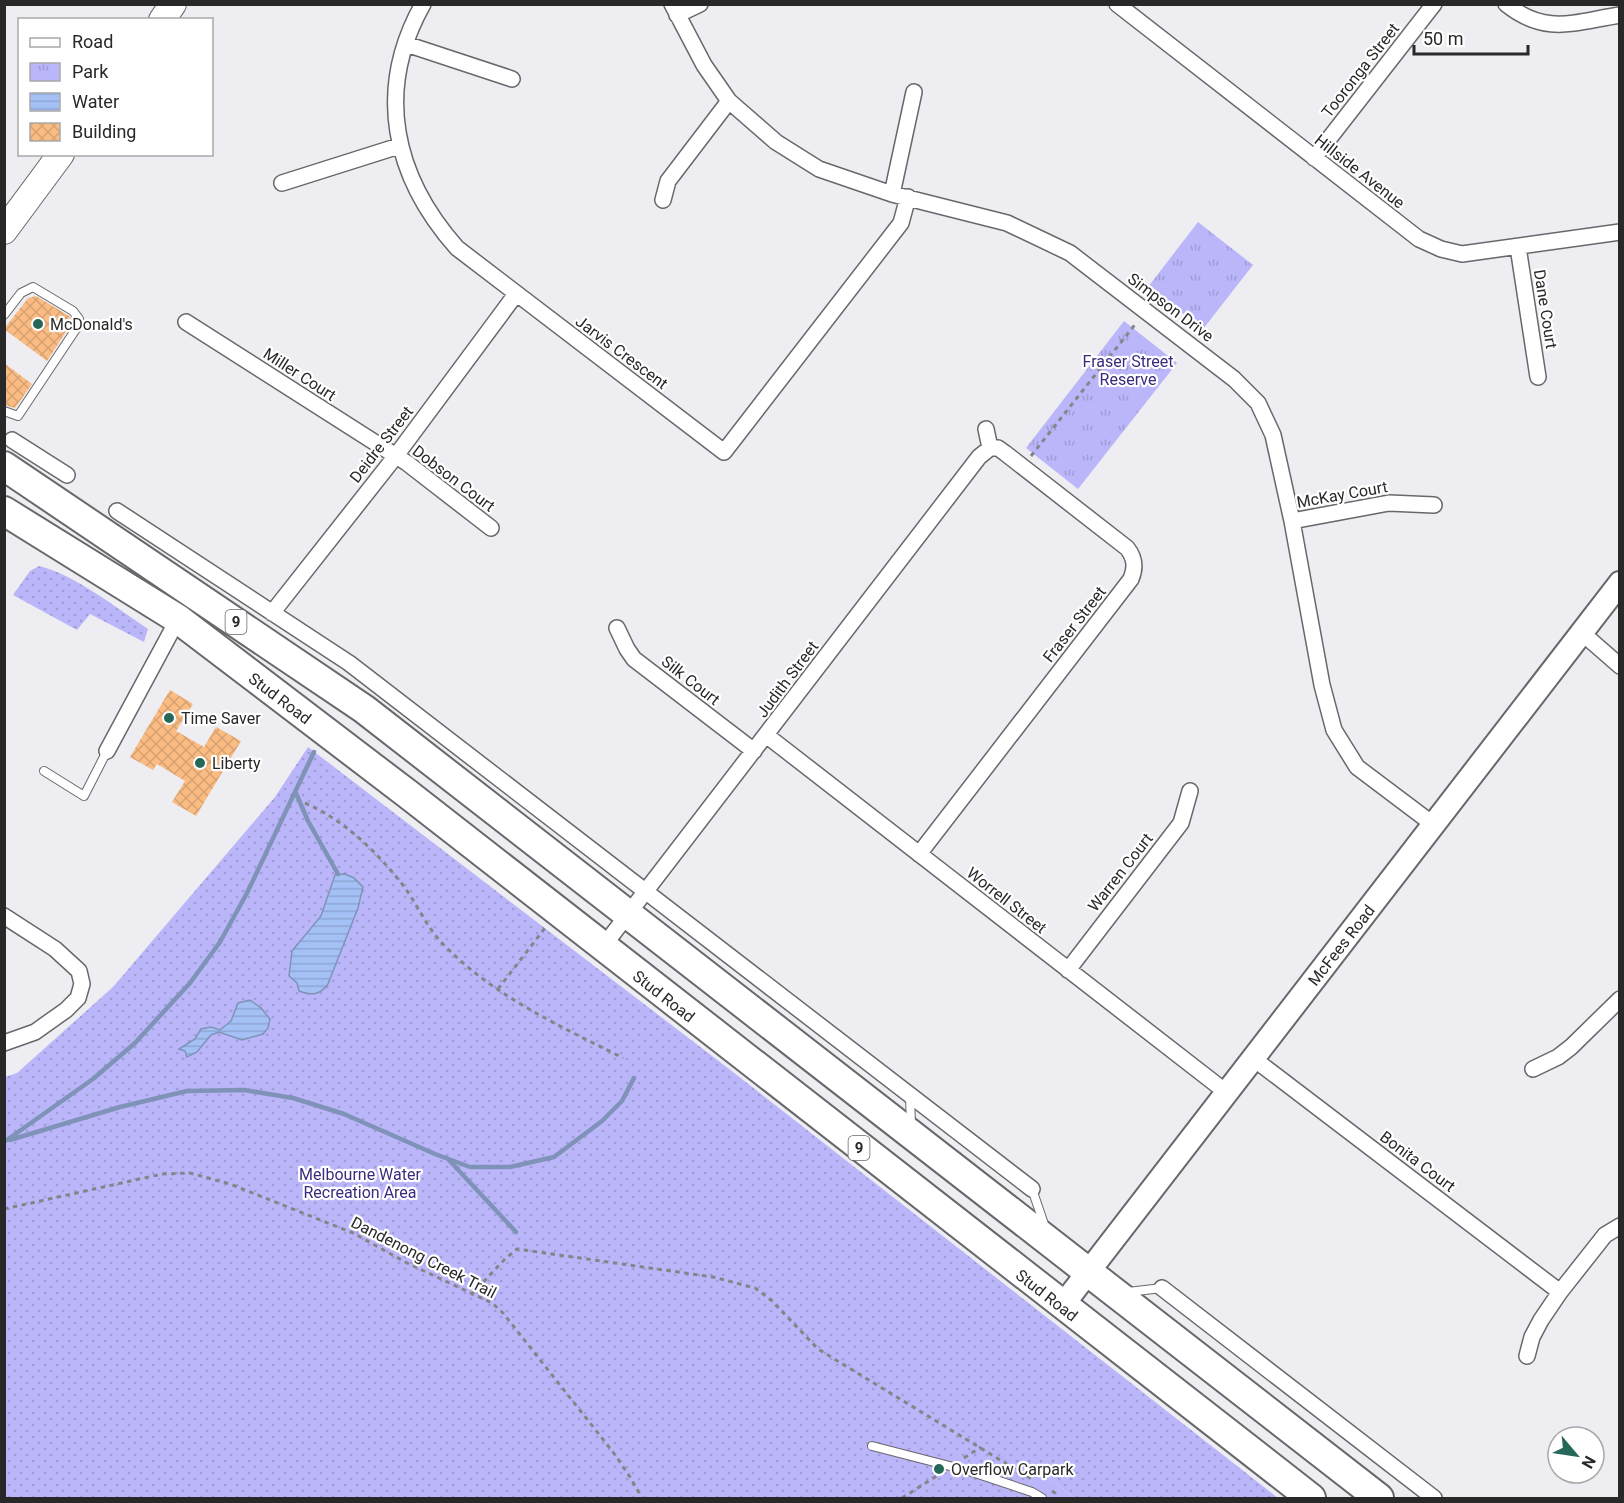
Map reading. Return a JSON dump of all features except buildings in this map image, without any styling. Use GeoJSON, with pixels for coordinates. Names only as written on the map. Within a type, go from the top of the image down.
{"type":"FeatureCollection","features":[{"type":"Feature","properties":{"kind":"highway","name":"9"},"geometry":{"type":"LineString","coordinates":[[20,461],[107,537],[226,614],[364,709],[1378,1498]]}},
{"type":"Feature","properties":{"kind":"highway","name":"Stud Road"},"geometry":{"type":"LineString","coordinates":[[4,512],[178,620],[409,795],[602,948],[1311,1498]]}},
{"type":"Feature","properties":{"kind":"main road"},"geometry":{"type":"LineString","coordinates":[[163,18],[173,4]]}},
{"type":"Feature","properties":{"kind":"main road"},"geometry":{"type":"LineString","coordinates":[[4,231],[59,156]]}},
{"type":"Feature","properties":{"kind":"main road"},"geometry":{"type":"LineString","coordinates":[[4,222],[25,201]]}},
{"type":"Feature","properties":{"kind":"street","name":"Jarvis Crescent"},"geometry":{"type":"LineString","coordinates":[[423,4],[406,44],[399,68],[396,111],[399,146],[408,173],[442,232],[457,248],[724,452],[900,223],[900,195]]}},
{"type":"Feature","properties":{"kind":"street"},"geometry":{"type":"LineString","coordinates":[[674,10],[700,4]]}},
{"type":"Feature","properties":{"kind":"street","name":"Hillside Avenue"},"geometry":{"type":"LineString","coordinates":[[1117,4],[1419,239],[1441,249],[1462,254],[1620,232]]}},
{"type":"Feature","properties":{"kind":"street","name":"Tooronga Street"},"geometry":{"type":"LineString","coordinates":[[1314,158],[1434,4]]}},
{"type":"Feature","properties":{"kind":"street"},"geometry":{"type":"LineString","coordinates":[[1506,4],[1526,19],[1548,24],[1620,15]]}},
{"type":"Feature","properties":{"kind":"street","name":"Simpson Drive"},"geometry":{"type":"LineString","coordinates":[[674,10],[704,65],[729,101],[776,142],[819,169],[900,195],[1007,223],[1070,253],[1234,379],[1258,403],[1273,435],[1292,521],[1322,685],[1334,730],[1357,767],[1434,825]]}},
{"type":"Feature","properties":{"kind":"street"},"geometry":{"type":"LineString","coordinates":[[406,44],[512,79]]}},
{"type":"Feature","properties":{"kind":"street"},"geometry":{"type":"LineString","coordinates":[[900,195],[914,92]]}},
{"type":"Feature","properties":{"kind":"street"},"geometry":{"type":"LineString","coordinates":[[663,200],[668,181],[729,101]]}},
{"type":"Feature","properties":{"kind":"street"},"geometry":{"type":"LineString","coordinates":[[282,183],[399,146]]}},
{"type":"Feature","properties":{"kind":"street","name":"Dane Court"},"geometry":{"type":"LineString","coordinates":[[1518,247],[1538,377]]}},
{"type":"Feature","properties":{"kind":"street","name":"Deidre Street"},"geometry":{"type":"LineString","coordinates":[[272,613],[395,457],[516,294]]}},
{"type":"Feature","properties":{"kind":"street","name":"Miller Court"},"geometry":{"type":"LineString","coordinates":[[186,322],[395,457]]}},
{"type":"Feature","properties":{"kind":"street"},"geometry":{"type":"LineString","coordinates":[[986,429],[990,448]]}},
{"type":"Feature","properties":{"kind":"street","name":"Fraser Street"},"geometry":{"type":"LineString","coordinates":[[919,854],[1135,571],[1135,562],[1127,548],[998,448],[990,448]]}},
{"type":"Feature","properties":{"kind":"street","name":"Judith Street"},"geometry":{"type":"LineString","coordinates":[[602,948],[979,458],[990,448]]}},
{"type":"Feature","properties":{"kind":"street","name":"Dobson Court"},"geometry":{"type":"LineString","coordinates":[[395,457],[407,463],[491,528]]}},
{"type":"Feature","properties":{"kind":"street"},"geometry":{"type":"LineString","coordinates":[[20,461],[67,475]]}},
{"type":"Feature","properties":{"kind":"street","name":"McKay Court"},"geometry":{"type":"LineString","coordinates":[[1292,521],[1389,502],[1434,505]]}},
{"type":"Feature","properties":{"kind":"street"},"geometry":{"type":"LineString","coordinates":[[117,511],[349,663],[1032,1189]]}},
{"type":"Feature","properties":{"kind":"street","name":"McFees Road"},"geometry":{"type":"LineString","coordinates":[[1062,1306],[1620,583]]}},
{"type":"Feature","properties":{"kind":"street"},"geometry":{"type":"LineString","coordinates":[[107,751],[178,620]]}},
{"type":"Feature","properties":{"kind":"street","name":"Silk Court"},"geometry":{"type":"LineString","coordinates":[[617,628],[634,659],[754,751]]}},
{"type":"Feature","properties":{"kind":"street"},"geometry":{"type":"LineString","coordinates":[[1581,632],[1620,666]]}},
{"type":"Feature","properties":{"kind":"street","name":"Worrell Street"},"geometry":{"type":"LineString","coordinates":[[766,735],[1226,1092]]}},
{"type":"Feature","properties":{"kind":"street","name":"Warren Court"},"geometry":{"type":"LineString","coordinates":[[1068,970],[1181,823],[1190,792]]}},
{"type":"Feature","properties":{"kind":"street"},"geometry":{"type":"LineString","coordinates":[[4,916],[55,949],[79,970],[82,984],[78,998],[66,1011],[35,1032],[4,1043]]}},
{"type":"Feature","properties":{"kind":"street"},"geometry":{"type":"LineString","coordinates":[[1533,1069],[1558,1057],[1571,1047],[1620,999]]}},
{"type":"Feature","properties":{"kind":"street","name":"Bonita Court"},"geometry":{"type":"LineString","coordinates":[[1254,1059],[1560,1292]]}},
{"type":"Feature","properties":{"kind":"street"},"geometry":{"type":"LineString","coordinates":[[1527,1356],[1541,1320],[1560,1292],[1605,1235],[1620,1226]]}},
{"type":"Feature","properties":{"kind":"street"},"geometry":{"type":"LineString","coordinates":[[1162,1288],[1434,1498]]}},
{"type":"Feature","properties":{"kind":"lane"},"geometry":{"type":"LineString","coordinates":[[4,315],[21,293],[33,287],[73,311],[79,320],[78,326],[18,416],[4,411]]}},
{"type":"Feature","properties":{"kind":"lane"},"geometry":{"type":"LineString","coordinates":[[44,771],[84,796],[107,751]]}},
{"type":"Feature","properties":{"kind":"lane"},"geometry":{"type":"LineString","coordinates":[[910,1095],[911,1135]]}},
{"type":"Feature","properties":{"kind":"lane"},"geometry":{"type":"LineString","coordinates":[[1032,1189],[1050,1241]]}},
{"type":"Feature","properties":{"kind":"lane"},"geometry":{"type":"LineString","coordinates":[[1118,1294],[1162,1288]]}},
{"type":"Feature","properties":{"kind":"lane"},"geometry":{"type":"LineString","coordinates":[[872,1446],[974,1472],[1032,1492],[1042,1498]]}},
{"type":"Feature","properties":{"kind":"path"},"geometry":{"type":"LineString","coordinates":[[1023,467],[1145,311]]}},
{"type":"Feature","properties":{"kind":"path"},"geometry":{"type":"LineString","coordinates":[[305,803],[326,812],[370,850],[402,885],[442,943],[470,970],[535,1013],[623,1058]]}},
{"type":"Feature","properties":{"kind":"path"},"geometry":{"type":"LineString","coordinates":[[498,989],[557,912]]}},
{"type":"Feature","properties":{"kind":"path","name":"Dandenong Creek Trail"},"geometry":{"type":"LineString","coordinates":[[4,1209],[162,1174],[190,1173],[230,1184],[353,1233],[407,1263],[492,1303],[613,1452],[642,1498]]}},
{"type":"Feature","properties":{"kind":"path"},"geometry":{"type":"LineString","coordinates":[[471,1295],[517,1249],[713,1277],[755,1288],[771,1300],[818,1349],[1037,1482]]}},
{"type":"Feature","properties":{"kind":"path"},"geometry":{"type":"LineString","coordinates":[[1046,1487],[1055,1493],[1057,1498]]}},
{"type":"Feature","properties":{"kind":"green space","name":"Fraser Street Reserve"},"geometry":{"type":"Polygon","coordinates":[[[1198,222],[1253,265],[1203,329],[1148,287],[1198,222]]]}},
{"type":"Feature","properties":{"kind":"green space","name":"Fraser Street Reserve"},"geometry":{"type":"Polygon","coordinates":[[[1124,321],[1177,363],[1078,489],[1026,448],[1124,321]]]}},
{"type":"Feature","properties":{"kind":"green space"},"geometry":{"type":"Polygon","coordinates":[[[39,566],[80,584],[148,629],[144,642],[90,614],[77,630],[13,595],[30,571],[39,566]]]}},
{"type":"Feature","properties":{"kind":"green space","name":"Melbourne Water Recreation Area"},"geometry":{"type":"Polygon","coordinates":[[[308,747],[733,1072],[1278,1498],[1074,1498],[1040,1470],[1017,1498],[5,1498],[5,1077],[17,1073],[113,987],[275,797],[308,747]]]}},
{"type":"Feature","properties":{"kind":"green space"},"geometry":{"type":"Polygon","coordinates":[[[1040,1470],[1074,1498],[1017,1498],[1040,1470]]]}},
{"type":"Feature","properties":{"kind":"water"},"geometry":{"type":"Polygon","coordinates":[[[345,874],[354,878],[363,887],[358,908],[328,984],[315,994],[299,991],[297,983],[289,976],[292,951],[321,916],[335,875],[345,874]]]}},
{"type":"Feature","properties":{"kind":"water"},"geometry":{"type":"Polygon","coordinates":[[[250,1000],[270,1019],[268,1028],[263,1034],[242,1040],[219,1032],[211,1035],[197,1052],[187,1057],[185,1051],[179,1049],[195,1039],[201,1029],[211,1027],[220,1030],[231,1021],[238,1003],[250,1000]]]}},
{"type":"Feature","properties":{"kind":"waterway"},"geometry":{"type":"LineString","coordinates":[[4,1142],[93,1079],[135,1043],[190,983],[220,942],[247,893],[314,752]]}},
{"type":"Feature","properties":{"kind":"waterway"},"geometry":{"type":"LineString","coordinates":[[296,793],[308,821],[338,874]]}},
{"type":"Feature","properties":{"kind":"waterway"},"geometry":{"type":"LineString","coordinates":[[10,1140],[120,1107],[187,1091],[244,1090],[293,1098],[344,1114],[470,1167],[510,1167],[554,1157],[602,1121],[622,1101],[634,1078]]}},
{"type":"Feature","properties":{"kind":"waterway"},"geometry":{"type":"LineString","coordinates":[[448,1159],[516,1232]]}},
{"type":"Feature","properties":{"kind":"place","name":"McDonald's"},"geometry":{"type":"Point","coordinates":[38,324]}},
{"type":"Feature","properties":{"kind":"place","name":"Time Saver"},"geometry":{"type":"Point","coordinates":[169,718]}},
{"type":"Feature","properties":{"kind":"place","name":"Liberty"},"geometry":{"type":"Point","coordinates":[200,763]}},
{"type":"Feature","properties":{"kind":"place","name":"Overflow Carpark"},"geometry":{"type":"Point","coordinates":[939,1469]}}]}
